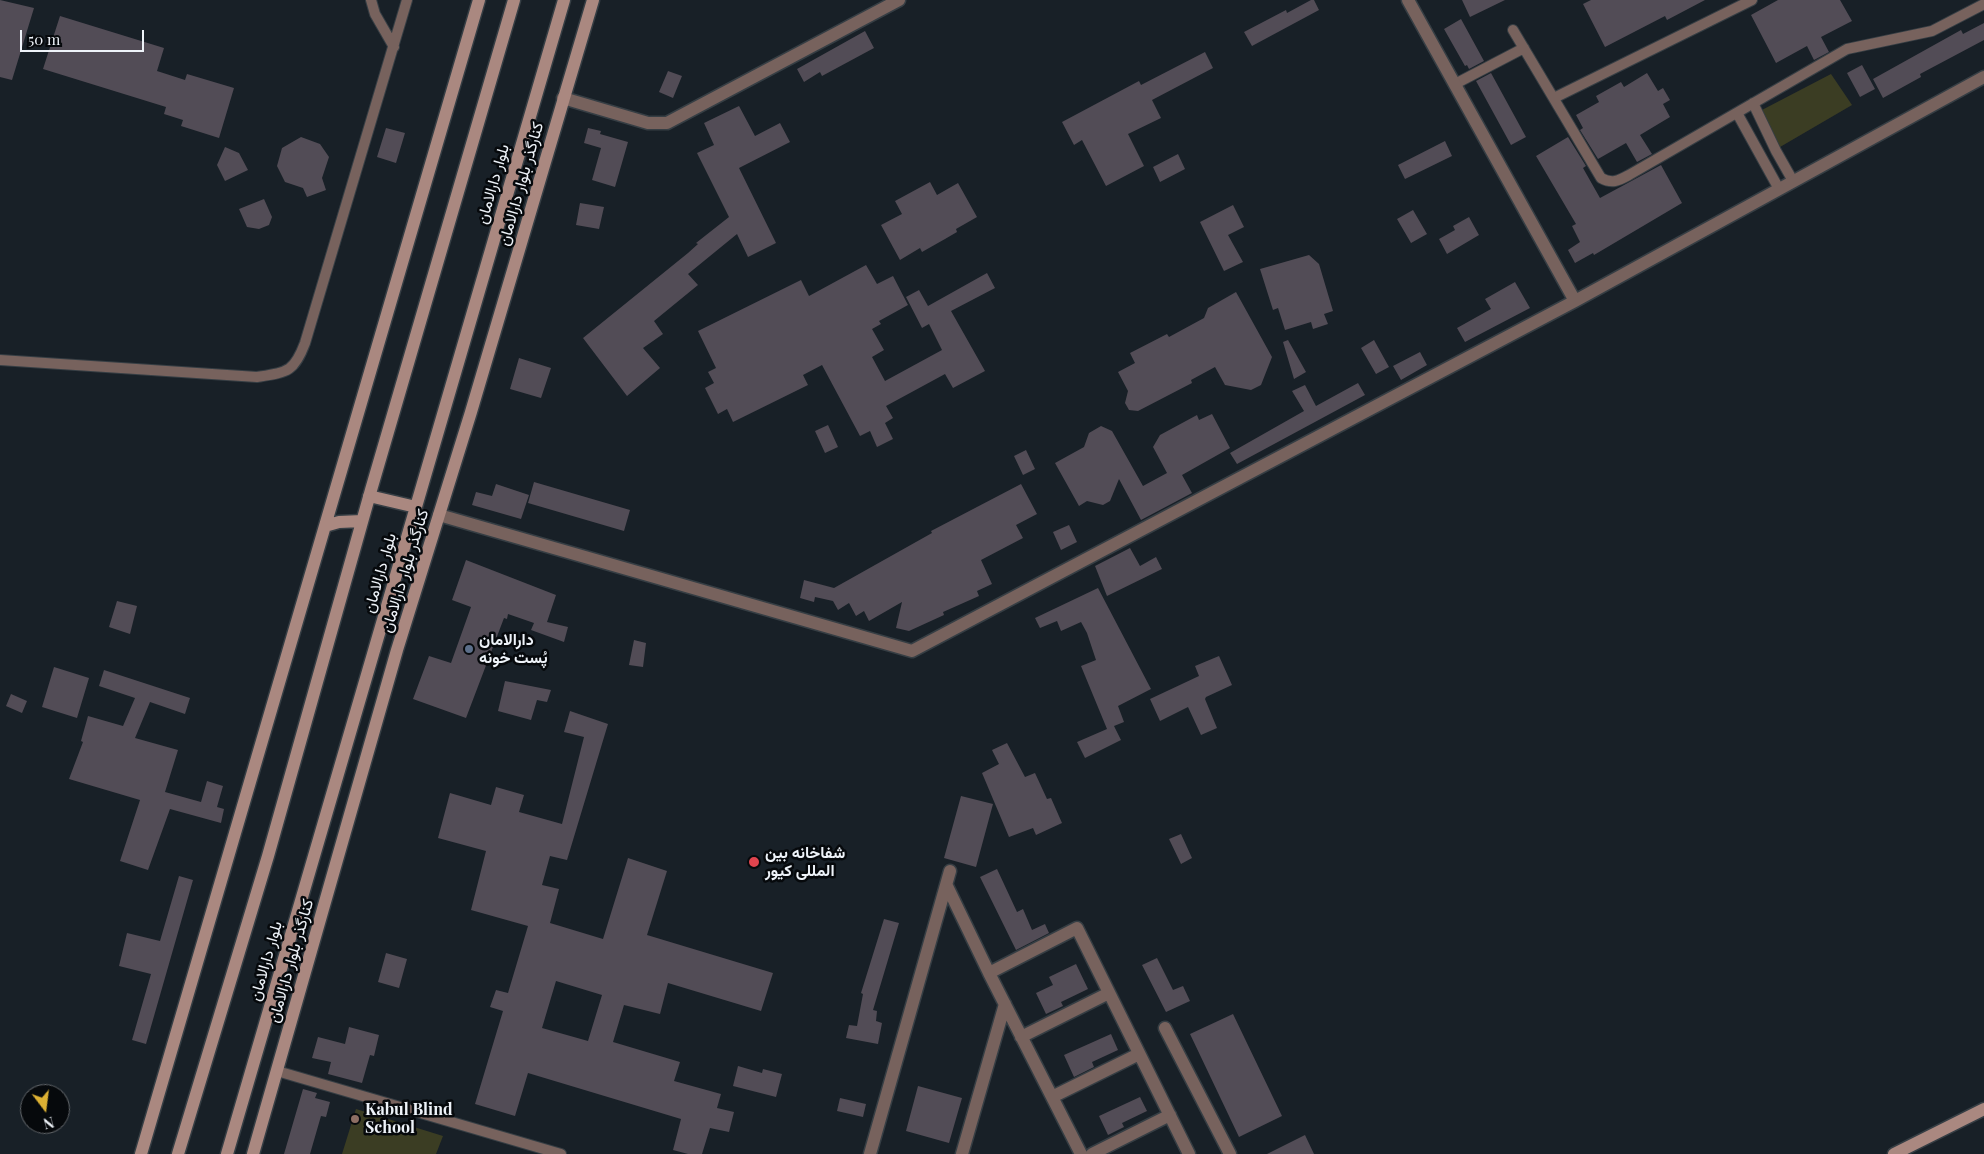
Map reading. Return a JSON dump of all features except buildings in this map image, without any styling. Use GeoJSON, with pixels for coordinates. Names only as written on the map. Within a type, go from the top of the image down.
{"type":"FeatureCollection","features":[{"type":"Feature","properties":{"kind":"street"},"geometry":{"type":"LineString","coordinates":[[140,1154],[479,0]]}},
{"type":"Feature","properties":{"kind":"street","name":"بلوار دارالامان"},"geometry":{"type":"LineString","coordinates":[[178,1154],[268,856],[369,496],[514,0]]}},
{"type":"Feature","properties":{"kind":"street","name":"بلوار دارالامان"},"geometry":{"type":"LineString","coordinates":[[227,1154],[564,0]]}},
{"type":"Feature","properties":{"kind":"street","name":"کنارگذر بلوار دارالامان"},"geometry":{"type":"LineString","coordinates":[[253,1154],[397,650],[592,0]]}},
{"type":"Feature","properties":{"kind":"street"},"geometry":{"type":"LineString","coordinates":[[564,98],[648,124],[667,123],[899,0]]}},
{"type":"Feature","properties":{"kind":"street"},"geometry":{"type":"LineString","coordinates":[[1408,0],[1574,301]]}},
{"type":"Feature","properties":{"kind":"street"},"geometry":{"type":"LineString","coordinates":[[439,515],[912,651],[1574,301],[1984,77]]}},
{"type":"Feature","properties":{"kind":"street"},"geometry":{"type":"LineString","coordinates":[[369,496],[416,508]]}},
{"type":"Feature","properties":{"kind":"street"},"geometry":{"type":"LineString","coordinates":[[325,526],[339,522],[362,522]]}},
{"type":"Feature","properties":{"kind":"street"},"geometry":{"type":"LineString","coordinates":[[870,1154],[950,871]]}},
{"type":"Feature","properties":{"kind":"street"},"geometry":{"type":"LineString","coordinates":[[947,886],[1081,1154]]}},
{"type":"Feature","properties":{"kind":"street"},"geometry":{"type":"LineString","coordinates":[[989,973],[1077,928],[1189,1154]]}},
{"type":"Feature","properties":{"kind":"street"},"geometry":{"type":"LineString","coordinates":[[1021,1037],[1109,993]]}},
{"type":"Feature","properties":{"kind":"street"},"geometry":{"type":"LineString","coordinates":[[962,1154],[1005,1004]]}},
{"type":"Feature","properties":{"kind":"street"},"geometry":{"type":"LineString","coordinates":[[1165,1028],[1230,1154]]}},
{"type":"Feature","properties":{"kind":"street"},"geometry":{"type":"LineString","coordinates":[[1052,1097],[1139,1054]]}},
{"type":"Feature","properties":{"kind":"street"},"geometry":{"type":"LineString","coordinates":[[1894,1154],[1984,1109]]}},
{"type":"Feature","properties":{"kind":"street"},"geometry":{"type":"LineString","coordinates":[[1092,1154],[1170,1115]]}},
{"type":"Feature","properties":{"kind":"lane"},"geometry":{"type":"LineString","coordinates":[[371,0],[375,14],[394,47]]}},
{"type":"Feature","properties":{"kind":"lane"},"geometry":{"type":"LineString","coordinates":[[0,360],[258,377],[286,371],[297,363],[407,0]]}},
{"type":"Feature","properties":{"kind":"lane"},"geometry":{"type":"LineString","coordinates":[[1554,98],[1752,0]]}},
{"type":"Feature","properties":{"kind":"lane"},"geometry":{"type":"LineString","coordinates":[[1513,30],[1601,178],[1609,182],[1617,181],[1629,175],[1847,49],[1932,31],[1984,4]]}},
{"type":"Feature","properties":{"kind":"lane"},"geometry":{"type":"LineString","coordinates":[[1455,84],[1524,48]]}},
{"type":"Feature","properties":{"kind":"lane"},"geometry":{"type":"LineString","coordinates":[[1753,103],[1776,152],[1793,181]]}},
{"type":"Feature","properties":{"kind":"lane"},"geometry":{"type":"LineString","coordinates":[[1737,113],[1779,189]]}},
{"type":"Feature","properties":{"kind":"lane"},"geometry":{"type":"LineString","coordinates":[[277,1071],[560,1154]]}},
{"type":"Feature","properties":{"kind":"green space"},"geometry":{"type":"Polygon","coordinates":[[[1831,74],[1852,105],[1780,147],[1760,111],[1831,74]]]}},
{"type":"Feature","properties":{"kind":"green space"},"geometry":{"type":"Polygon","coordinates":[[[356,1109],[443,1136],[436,1154],[342,1154],[356,1109]]]}},
{"type":"Feature","properties":{"kind":"place","name":"دارالامان پُست خونه"},"geometry":{"type":"Point","coordinates":[469,649]}},
{"type":"Feature","properties":{"kind":"place","name":"شفاخانه بین المللی کیور"},"geometry":{"type":"Point","coordinates":[754,862]}},
{"type":"Feature","properties":{"kind":"place","name":"Kabul Blind School"},"geometry":{"type":"Point","coordinates":[355,1119]}}]}
